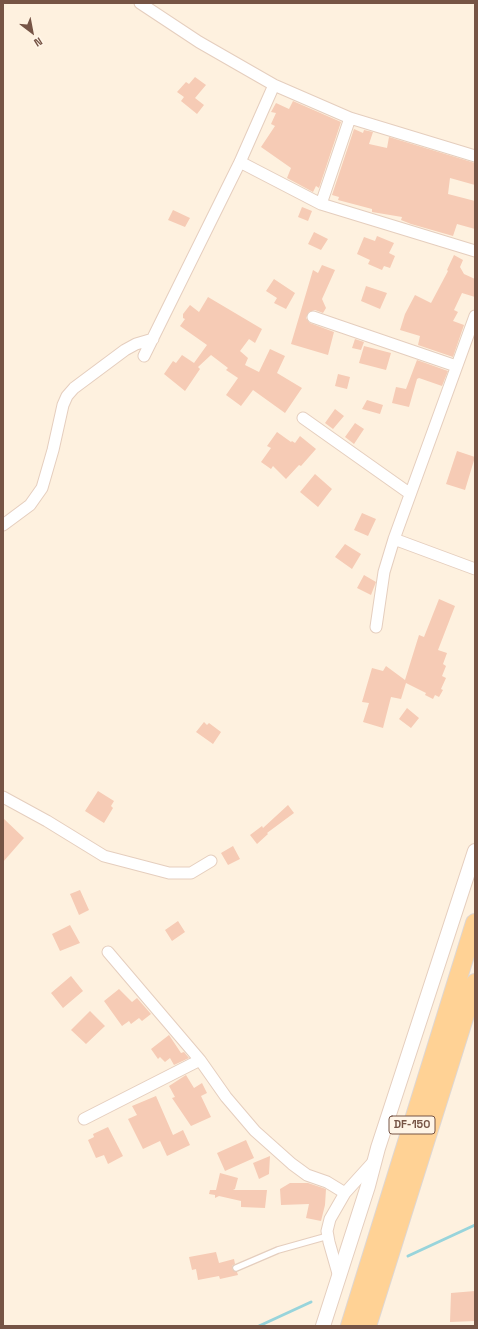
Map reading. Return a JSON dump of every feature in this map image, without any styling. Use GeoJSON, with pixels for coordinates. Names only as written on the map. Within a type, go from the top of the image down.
{"type":"FeatureCollection","features":[{"type":"Feature","properties":{"kind":"main road","name":"DF-150"},"geometry":{"type":"LineString","coordinates":[[350,1326],[475,924]]}},
{"type":"Feature","properties":{"kind":"main road","name":"DF-150"},"geometry":{"type":"LineString","coordinates":[[367,1326],[475,983]]}},
{"type":"Feature","properties":{"kind":"street"},"geometry":{"type":"LineString","coordinates":[[140,3],[199,42],[274,85],[350,118],[475,156]]}},
{"type":"Feature","properties":{"kind":"street"},"geometry":{"type":"LineString","coordinates":[[144,356],[240,162],[274,85]]}},
{"type":"Feature","properties":{"kind":"street"},"geometry":{"type":"LineString","coordinates":[[321,204],[350,118]]}},
{"type":"Feature","properties":{"kind":"street"},"geometry":{"type":"LineString","coordinates":[[240,162],[321,204],[475,251]]}},
{"type":"Feature","properties":{"kind":"street"},"geometry":{"type":"LineString","coordinates":[[376,627],[384,572],[394,539],[409,493],[475,316]]}},
{"type":"Feature","properties":{"kind":"street"},"geometry":{"type":"LineString","coordinates":[[313,317],[456,366]]}},
{"type":"Feature","properties":{"kind":"street"},"geometry":{"type":"LineString","coordinates":[[3,525],[30,505],[42,488],[53,450],[63,404],[67,396],[74,388],[125,350],[142,341],[153,339]]}},
{"type":"Feature","properties":{"kind":"street"},"geometry":{"type":"LineString","coordinates":[[303,418],[409,493]]}},
{"type":"Feature","properties":{"kind":"street"},"geometry":{"type":"LineString","coordinates":[[394,539],[475,569]]}},
{"type":"Feature","properties":{"kind":"street"},"geometry":{"type":"LineString","coordinates":[[3,797],[47,821],[104,856],[169,873],[191,873],[211,861]]}},
{"type":"Feature","properties":{"kind":"street"},"geometry":{"type":"LineString","coordinates":[[323,1326],[374,1161],[475,851]]}},
{"type":"Feature","properties":{"kind":"street"},"geometry":{"type":"LineString","coordinates":[[108,952],[200,1060],[226,1098],[274,1150],[307,1174],[327,1182],[345,1193]]}},
{"type":"Feature","properties":{"kind":"street"},"geometry":{"type":"LineString","coordinates":[[84,1119],[200,1060]]}},
{"type":"Feature","properties":{"kind":"street"},"geometry":{"type":"LineString","coordinates":[[339,1277],[328,1236],[330,1219],[345,1193],[374,1161]]}},
{"type":"Feature","properties":{"kind":"lane"},"geometry":{"type":"LineString","coordinates":[[236,1268],[278,1250],[328,1236]]}},
{"type":"Feature","properties":{"kind":"building"},"geometry":{"type":"Polygon","coordinates":[[[195,77],[206,85],[195,98],[204,105],[197,114],[181,101],[184,97],[177,92],[186,82],[189,84],[195,77]]]}},
{"type":"Feature","properties":{"kind":"building"},"geometry":{"type":"Polygon","coordinates":[[[293,101],[341,122],[319,188],[316,186],[313,192],[287,178],[291,168],[261,147],[275,126],[271,124],[276,113],[271,112],[276,103],[289,109],[293,101]]]}},
{"type":"Feature","properties":{"kind":"building"},"geometry":{"type":"Polygon","coordinates":[[[354,129],[363,133],[364,130],[373,132],[369,144],[387,148],[389,137],[475,163],[475,185],[450,178],[448,194],[475,201],[475,229],[457,224],[453,236],[411,224],[401,220],[402,217],[372,212],[372,209],[338,200],[339,197],[332,195],[354,129]]]}},
{"type":"Feature","properties":{"kind":"building"},"geometry":{"type":"Polygon","coordinates":[[[302,207],[312,211],[308,221],[298,217],[302,207]]]}},
{"type":"Feature","properties":{"kind":"building"},"geometry":{"type":"Polygon","coordinates":[[[173,210],[190,218],[185,227],[168,220],[173,210]]]}},
{"type":"Feature","properties":{"kind":"building"},"geometry":{"type":"Polygon","coordinates":[[[314,232],[328,239],[321,250],[308,244],[314,232]]]}},
{"type":"Feature","properties":{"kind":"building"},"geometry":{"type":"Polygon","coordinates":[[[377,236],[394,243],[389,253],[395,256],[390,268],[384,266],[382,270],[368,264],[370,260],[357,254],[364,237],[375,241],[377,236]]]}},
{"type":"Feature","properties":{"kind":"building"},"geometry":{"type":"Polygon","coordinates":[[[454,255],[463,260],[460,267],[464,274],[475,279],[475,297],[462,293],[454,310],[458,312],[453,321],[464,325],[453,357],[418,345],[420,336],[400,330],[405,314],[415,295],[431,303],[448,271],[447,270],[454,255]]]}},
{"type":"Feature","properties":{"kind":"building"},"geometry":{"type":"Polygon","coordinates":[[[322,265],[335,270],[322,299],[326,308],[323,313],[315,310],[309,312],[306,318],[310,323],[334,332],[328,355],[291,344],[313,270],[318,273],[322,265]]]}},
{"type":"Feature","properties":{"kind":"building"},"geometry":{"type":"Polygon","coordinates":[[[274,279],[295,293],[286,309],[274,303],[277,298],[266,291],[274,279]]]}},
{"type":"Feature","properties":{"kind":"building"},"geometry":{"type":"Polygon","coordinates":[[[366,286],[387,293],[380,309],[361,301],[366,286]]]}},
{"type":"Feature","properties":{"kind":"building"},"geometry":{"type":"Polygon","coordinates":[[[208,297],[262,329],[255,343],[249,339],[240,351],[248,358],[245,365],[259,372],[270,349],[285,356],[277,373],[302,388],[285,413],[253,390],[241,406],[226,395],[238,378],[226,370],[228,368],[211,355],[198,367],[200,369],[185,391],[164,374],[173,361],[176,363],[182,355],[194,363],[207,345],[180,326],[185,319],[183,318],[183,314],[190,305],[199,312],[208,297]]]}},
{"type":"Feature","properties":{"kind":"building"},"geometry":{"type":"Polygon","coordinates":[[[355,339],[364,342],[361,350],[352,348],[355,339]]]}},
{"type":"Feature","properties":{"kind":"building"},"geometry":{"type":"Polygon","coordinates":[[[364,346],[391,353],[386,370],[359,363],[364,346]]]}},
{"type":"Feature","properties":{"kind":"building"},"geometry":{"type":"Polygon","coordinates":[[[417,360],[448,371],[442,386],[419,378],[417,379],[409,407],[392,403],[396,387],[406,389],[417,360]]]}},
{"type":"Feature","properties":{"kind":"building"},"geometry":{"type":"Polygon","coordinates":[[[338,374],[350,377],[347,389],[335,386],[338,374]]]}},
{"type":"Feature","properties":{"kind":"building"},"geometry":{"type":"Polygon","coordinates":[[[367,400],[383,405],[380,414],[362,409],[367,400]]]}},
{"type":"Feature","properties":{"kind":"building"},"geometry":{"type":"Polygon","coordinates":[[[335,409],[344,416],[333,429],[325,423],[335,409]]]}},
{"type":"Feature","properties":{"kind":"building"},"geometry":{"type":"Polygon","coordinates":[[[355,423],[364,429],[354,444],[345,437],[355,423]]]}},
{"type":"Feature","properties":{"kind":"building"},"geometry":{"type":"Polygon","coordinates":[[[277,432],[291,442],[292,441],[295,443],[300,436],[316,449],[301,466],[299,465],[286,479],[273,466],[271,469],[261,462],[271,448],[267,446],[277,432]]]}},
{"type":"Feature","properties":{"kind":"building"},"geometry":{"type":"Polygon","coordinates":[[[457,451],[475,457],[465,490],[446,484],[457,451]]]}},
{"type":"Feature","properties":{"kind":"building"},"geometry":{"type":"Polygon","coordinates":[[[315,474],[332,489],[318,507],[300,492],[315,474]]]}},
{"type":"Feature","properties":{"kind":"building"},"geometry":{"type":"Polygon","coordinates":[[[362,513],[376,519],[368,536],[354,530],[362,513]]]}},
{"type":"Feature","properties":{"kind":"building"},"geometry":{"type":"Polygon","coordinates":[[[345,544],[361,554],[352,569],[335,557],[345,544]]]}},
{"type":"Feature","properties":{"kind":"building"},"geometry":{"type":"Polygon","coordinates":[[[364,575],[376,582],[371,595],[357,588],[364,575]]]}},
{"type":"Feature","properties":{"kind":"building"},"geometry":{"type":"Polygon","coordinates":[[[439,599],[455,606],[438,650],[447,653],[443,664],[446,666],[442,676],[446,678],[441,689],[443,690],[439,697],[435,695],[433,699],[425,695],[426,693],[406,683],[401,699],[391,697],[383,728],[363,722],[369,703],[362,702],[372,668],[383,671],[386,666],[405,680],[419,635],[424,637],[439,599]]]}},
{"type":"Feature","properties":{"kind":"building"},"geometry":{"type":"Polygon","coordinates":[[[407,708],[419,718],[411,728],[399,719],[407,708]]]}},
{"type":"Feature","properties":{"kind":"building"},"geometry":{"type":"Polygon","coordinates":[[[204,722],[207,725],[209,723],[221,732],[213,744],[196,732],[204,722]]]}},
{"type":"Feature","properties":{"kind":"building"},"geometry":{"type":"Polygon","coordinates":[[[98,791],[114,801],[111,806],[113,808],[104,823],[85,811],[98,791]]]}},
{"type":"Feature","properties":{"kind":"building"},"geometry":{"type":"Polygon","coordinates":[[[288,805],[294,813],[267,833],[268,834],[257,844],[250,835],[262,826],[263,828],[288,805]]]}},
{"type":"Feature","properties":{"kind":"building"},"geometry":{"type":"Polygon","coordinates":[[[3,818],[24,838],[3,862],[3,818]]]}},
{"type":"Feature","properties":{"kind":"building"},"geometry":{"type":"Polygon","coordinates":[[[233,846],[240,859],[228,865],[221,853],[233,846]]]}},
{"type":"Feature","properties":{"kind":"building"},"geometry":{"type":"Polygon","coordinates":[[[80,890],[89,910],[79,915],[70,894],[80,890]]]}},
{"type":"Feature","properties":{"kind":"building"},"geometry":{"type":"Polygon","coordinates":[[[178,921],[185,932],[172,941],[165,930],[178,921]]]}},
{"type":"Feature","properties":{"kind":"building"},"geometry":{"type":"Polygon","coordinates":[[[70,925],[80,943],[60,951],[52,934],[70,925]]]}},
{"type":"Feature","properties":{"kind":"building"},"geometry":{"type":"Polygon","coordinates":[[[71,976],[83,991],[63,1008],[51,993],[71,976]]]}},
{"type":"Feature","properties":{"kind":"building"},"geometry":{"type":"Polygon","coordinates":[[[119,989],[132,1002],[137,998],[151,1014],[142,1021],[139,1018],[131,1024],[129,1021],[122,1026],[104,1001],[119,989]]]}},
{"type":"Feature","properties":{"kind":"building"},"geometry":{"type":"Polygon","coordinates":[[[90,1011],[105,1026],[86,1044],[71,1030],[90,1011]]]}},
{"type":"Feature","properties":{"kind":"building"},"geometry":{"type":"Polygon","coordinates":[[[169,1035],[181,1053],[184,1052],[189,1058],[174,1065],[170,1058],[165,1062],[160,1057],[158,1059],[151,1049],[169,1035]]]}},
{"type":"Feature","properties":{"kind":"building"},"geometry":{"type":"Polygon","coordinates":[[[186,1075],[194,1088],[202,1083],[207,1093],[201,1096],[211,1117],[191,1126],[172,1098],[175,1097],[169,1086],[186,1075]]]}},
{"type":"Feature","properties":{"kind":"building"},"geometry":{"type":"Polygon","coordinates":[[[156,1096],[173,1135],[183,1130],[190,1145],[167,1156],[160,1141],[143,1149],[128,1119],[137,1115],[132,1106],[156,1096]]]}},
{"type":"Feature","properties":{"kind":"building"},"geometry":{"type":"Polygon","coordinates":[[[108,1127],[123,1156],[108,1164],[104,1155],[96,1158],[88,1140],[94,1137],[93,1134],[108,1127]]]}},
{"type":"Feature","properties":{"kind":"building"},"geometry":{"type":"Polygon","coordinates":[[[246,1140],[254,1158],[225,1171],[217,1153],[246,1140]]]}},
{"type":"Feature","properties":{"kind":"building"},"geometry":{"type":"Polygon","coordinates":[[[270,1156],[269,1174],[259,1179],[253,1163],[270,1156]]]}},
{"type":"Feature","properties":{"kind":"building"},"geometry":{"type":"Polygon","coordinates":[[[220,1173],[238,1178],[235,1189],[233,1190],[267,1190],[265,1208],[241,1207],[241,1201],[219,1196],[215,1198],[215,1195],[209,1194],[210,1190],[216,1190],[220,1173]]]}},
{"type":"Feature","properties":{"kind":"building"},"geometry":{"type":"Polygon","coordinates":[[[290,1183],[308,1183],[326,1189],[325,1205],[321,1221],[306,1218],[309,1204],[281,1205],[280,1189],[290,1183]]]}},
{"type":"Feature","properties":{"kind":"building"},"geometry":{"type":"Polygon","coordinates":[[[216,1252],[219,1263],[234,1259],[235,1264],[232,1266],[232,1269],[237,1272],[238,1275],[220,1279],[219,1276],[198,1280],[196,1269],[192,1270],[189,1257],[216,1252]]]}},
{"type":"Feature","properties":{"kind":"building"},"geometry":{"type":"Polygon","coordinates":[[[475,1291],[475,1321],[450,1322],[451,1293],[475,1291]]]}},
{"type":"Feature","properties":{"kind":"waterway"},"geometry":{"type":"LineString","coordinates":[[408,1256],[475,1225]]}},
{"type":"Feature","properties":{"kind":"waterway"},"geometry":{"type":"LineString","coordinates":[[259,1326],[311,1302]]}}]}
